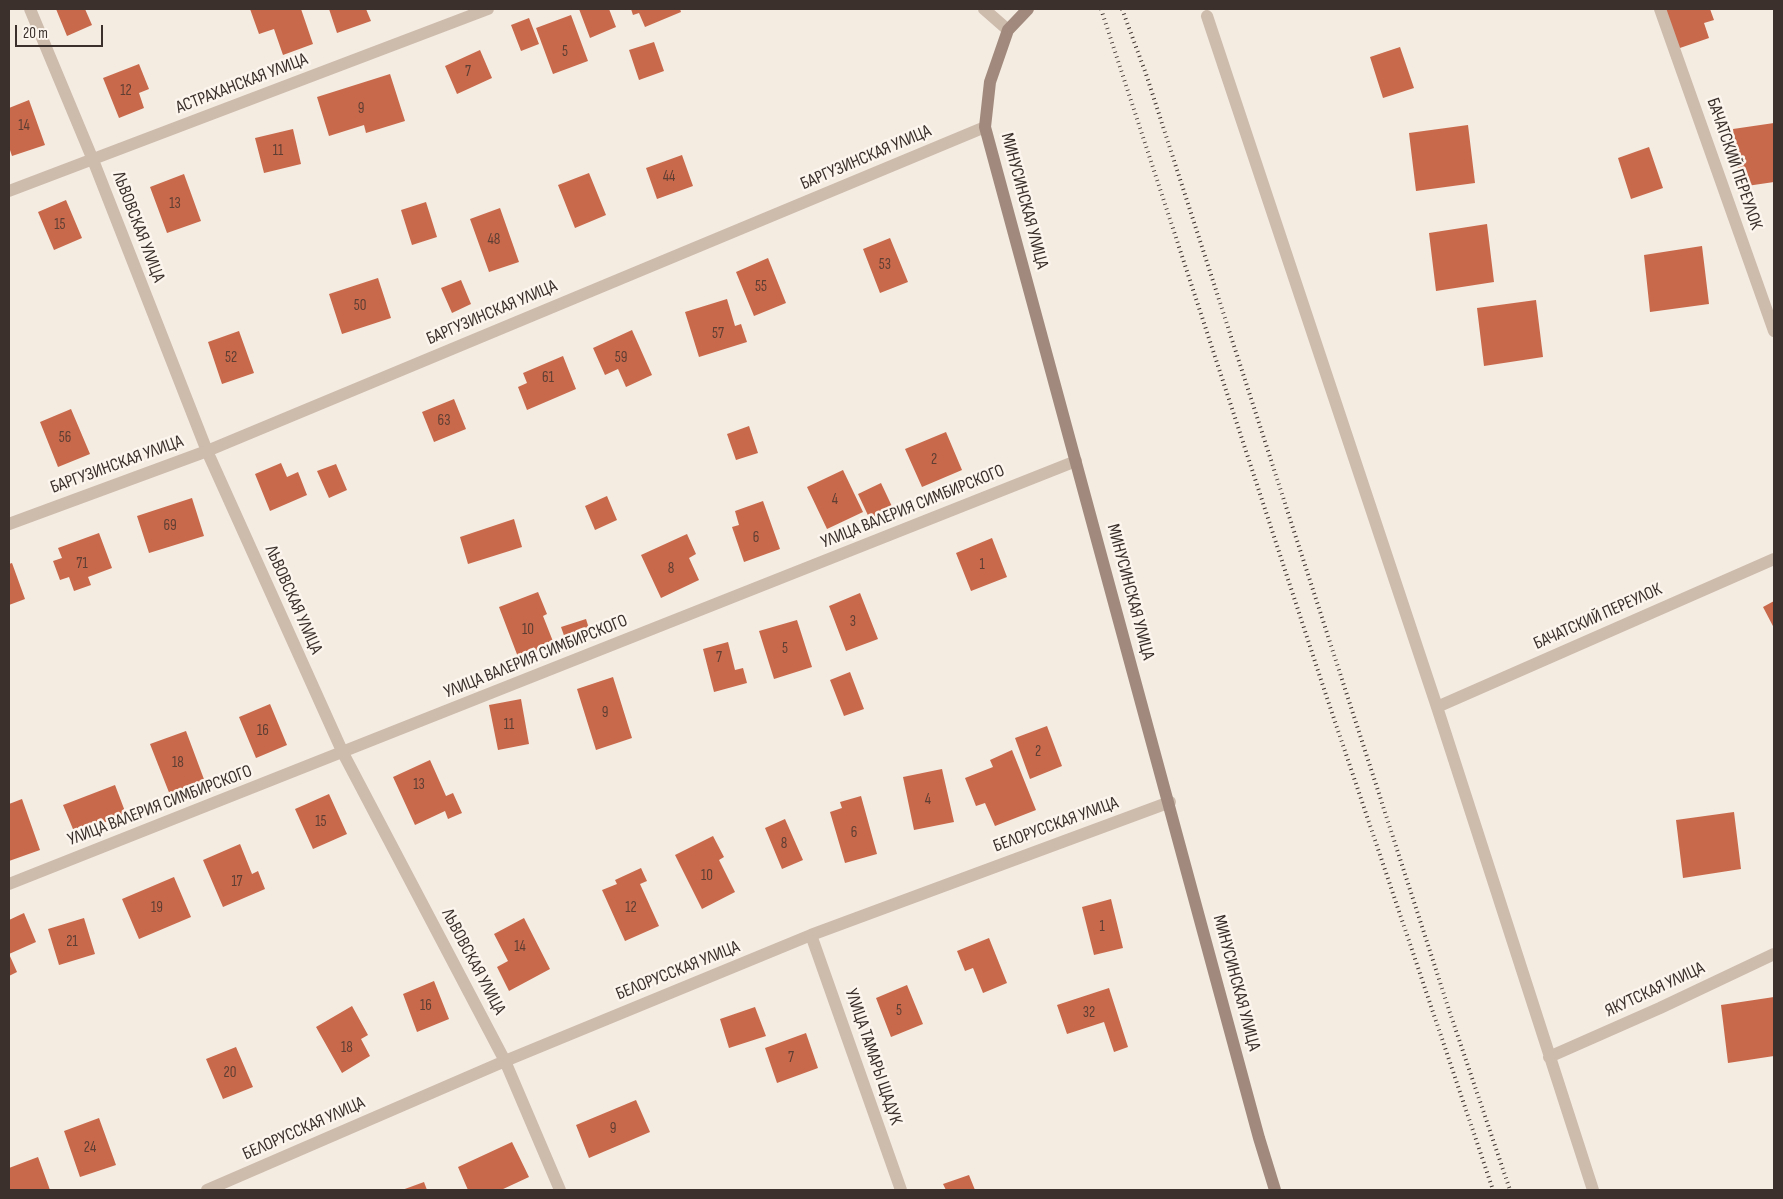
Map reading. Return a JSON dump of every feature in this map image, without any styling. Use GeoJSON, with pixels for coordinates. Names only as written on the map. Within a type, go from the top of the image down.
{"type":"FeatureCollection","features":[{"type":"Feature","properties":{"kind":"main road","name":"МИНУСИНСКАЯ УЛИЦА"},"geometry":{"type":"LineString","coordinates":[[1028,9],[1008,30],[990,82],[985,127],[1170,802],[1256,1129],[1275,1190]]}},
{"type":"Feature","properties":{"kind":"street","name":"ЛЬВОВСКАЯ УЛИЦА"},"geometry":{"type":"LineString","coordinates":[[30,9],[93,160],[207,451],[343,753],[505,1060],[560,1190]]}},
{"type":"Feature","properties":{"kind":"street","name":"АСТРАХАНСКАЯ УЛИЦА"},"geometry":{"type":"LineString","coordinates":[[9,191],[488,9]]}},
{"type":"Feature","properties":{"kind":"street"},"geometry":{"type":"LineString","coordinates":[[984,9],[1008,30]]}},
{"type":"Feature","properties":{"kind":"street","name":"БАЧАТСКИЙ ПЕРЕУЛОК"},"geometry":{"type":"LineString","coordinates":[[1660,9],[1774,331]]}},
{"type":"Feature","properties":{"kind":"street"},"geometry":{"type":"LineString","coordinates":[[1207,16],[1437,707],[1593,1190]]}},
{"type":"Feature","properties":{"kind":"street","name":"БАРГУЗИНСКАЯ УЛИЦА"},"geometry":{"type":"LineString","coordinates":[[9,524],[207,451],[985,127]]}},
{"type":"Feature","properties":{"kind":"street","name":"УЛИЦА ВАЛЕРИЯ СИМБИРСКОГО"},"geometry":{"type":"LineString","coordinates":[[9,884],[1076,461]]}},
{"type":"Feature","properties":{"kind":"street","name":"БАЧАТСКИЙ ПЕРЕУЛОК"},"geometry":{"type":"LineString","coordinates":[[1437,707],[1774,559]]}},
{"type":"Feature","properties":{"kind":"street","name":"БЕЛОРУССКАЯ УЛИЦА"},"geometry":{"type":"LineString","coordinates":[[207,1190],[505,1060],[811,935],[1170,802]]}},
{"type":"Feature","properties":{"kind":"street","name":"УЛИЦА ТАМАРЫ ЩАДУК"},"geometry":{"type":"LineString","coordinates":[[811,935],[901,1190]]}},
{"type":"Feature","properties":{"kind":"street","name":"ЯКУТСКАЯ УЛИЦА"},"geometry":{"type":"LineString","coordinates":[[1549,1057],[1660,1008],[1774,954]]}},
{"type":"Feature","properties":{"kind":"building"},"geometry":{"type":"Polygon","coordinates":[[[56,9],[85,9],[92,25],[67,36],[56,9]]]}},
{"type":"Feature","properties":{"kind":"building"},"geometry":{"type":"Polygon","coordinates":[[[250,9],[301,9],[313,44],[283,55],[274,29],[259,34],[250,9]]]}},
{"type":"Feature","properties":{"kind":"building"},"geometry":{"type":"Polygon","coordinates":[[[329,9],[366,9],[371,21],[337,33],[329,9]]]}},
{"type":"Feature","properties":{"kind":"building"},"geometry":{"type":"Polygon","coordinates":[[[579,9],[609,9],[616,27],[590,38],[579,9]]]}},
{"type":"Feature","properties":{"kind":"building"},"geometry":{"type":"Polygon","coordinates":[[[631,9],[680,9],[681,12],[645,27],[639,13],[633,15],[631,9]]]}},
{"type":"Feature","properties":{"kind":"building"},"geometry":{"type":"Polygon","coordinates":[[[1663,9],[1710,9],[1714,20],[1704,23],[1709,38],[1677,49],[1663,9]]]}},
{"type":"Feature","properties":{"kind":"building"},"geometry":{"type":"Polygon","coordinates":[[[571,15],[588,61],[553,74],[536,28],[571,15]]]}},
{"type":"Feature","properties":{"kind":"building"},"geometry":{"type":"Polygon","coordinates":[[[529,18],[539,44],[521,51],[511,25],[529,18]]]}},
{"type":"Feature","properties":{"kind":"building"},"geometry":{"type":"Polygon","coordinates":[[[654,42],[664,71],[639,80],[629,50],[654,42]]]}},
{"type":"Feature","properties":{"kind":"building"},"geometry":{"type":"Polygon","coordinates":[[[1400,47],[1414,88],[1383,98],[1370,57],[1400,47]]]}},
{"type":"Feature","properties":{"kind":"building"},"geometry":{"type":"Polygon","coordinates":[[[480,50],[492,78],[457,94],[445,66],[480,50]]]}},
{"type":"Feature","properties":{"kind":"building"},"geometry":{"type":"Polygon","coordinates":[[[139,64],[149,89],[139,93],[144,108],[119,118],[103,78],[139,64]]]}},
{"type":"Feature","properties":{"kind":"building"},"geometry":{"type":"Polygon","coordinates":[[[390,74],[405,121],[366,133],[364,125],[329,136],[317,97],[390,74]]]}},
{"type":"Feature","properties":{"kind":"building"},"geometry":{"type":"Polygon","coordinates":[[[29,100],[45,145],[12,156],[9,147],[9,108],[29,100]]]}},
{"type":"Feature","properties":{"kind":"building"},"geometry":{"type":"Polygon","coordinates":[[[1774,123],[1774,182],[1740,187],[1733,129],[1774,123]]]}},
{"type":"Feature","properties":{"kind":"building"},"geometry":{"type":"Polygon","coordinates":[[[1468,125],[1475,183],[1416,191],[1409,133],[1468,125]]]}},
{"type":"Feature","properties":{"kind":"building"},"geometry":{"type":"Polygon","coordinates":[[[293,129],[301,164],[264,173],[255,138],[293,129]]]}},
{"type":"Feature","properties":{"kind":"building"},"geometry":{"type":"Polygon","coordinates":[[[1649,147],[1663,188],[1631,199],[1618,158],[1649,147]]]}},
{"type":"Feature","properties":{"kind":"building"},"geometry":{"type":"Polygon","coordinates":[[[682,155],[693,186],[657,199],[646,168],[682,155]]]}},
{"type":"Feature","properties":{"kind":"building"},"geometry":{"type":"Polygon","coordinates":[[[589,173],[606,215],[575,228],[558,185],[589,173]]]}},
{"type":"Feature","properties":{"kind":"building"},"geometry":{"type":"Polygon","coordinates":[[[184,174],[201,221],[167,233],[150,187],[184,174]]]}},
{"type":"Feature","properties":{"kind":"building"},"geometry":{"type":"Polygon","coordinates":[[[66,200],[82,238],[54,250],[38,212],[66,200]]]}},
{"type":"Feature","properties":{"kind":"building"},"geometry":{"type":"Polygon","coordinates":[[[426,202],[437,237],[412,245],[401,210],[426,202]]]}},
{"type":"Feature","properties":{"kind":"building"},"geometry":{"type":"Polygon","coordinates":[[[500,208],[519,262],[489,272],[470,219],[500,208]]]}},
{"type":"Feature","properties":{"kind":"building"},"geometry":{"type":"Polygon","coordinates":[[[1487,224],[1494,282],[1436,291],[1429,233],[1487,224]]]}},
{"type":"Feature","properties":{"kind":"building"},"geometry":{"type":"Polygon","coordinates":[[[890,238],[908,282],[880,293],[863,249],[890,238]]]}},
{"type":"Feature","properties":{"kind":"building"},"geometry":{"type":"Polygon","coordinates":[[[1702,246],[1709,304],[1650,312],[1644,255],[1702,246]]]}},
{"type":"Feature","properties":{"kind":"building"},"geometry":{"type":"Polygon","coordinates":[[[768,258],[786,303],[754,316],[736,272],[768,258]]]}},
{"type":"Feature","properties":{"kind":"building"},"geometry":{"type":"Polygon","coordinates":[[[378,278],[391,318],[342,334],[329,294],[378,278]]]}},
{"type":"Feature","properties":{"kind":"building"},"geometry":{"type":"Polygon","coordinates":[[[461,280],[471,304],[452,313],[441,288],[461,280]]]}},
{"type":"Feature","properties":{"kind":"building"},"geometry":{"type":"Polygon","coordinates":[[[727,299],[735,326],[741,324],[747,342],[699,357],[685,312],[727,299]]]}},
{"type":"Feature","properties":{"kind":"building"},"geometry":{"type":"Polygon","coordinates":[[[1536,300],[1543,357],[1484,366],[1477,308],[1536,300]]]}},
{"type":"Feature","properties":{"kind":"building"},"geometry":{"type":"Polygon","coordinates":[[[632,330],[652,375],[626,387],[618,369],[605,375],[593,348],[632,330]]]}},
{"type":"Feature","properties":{"kind":"building"},"geometry":{"type":"Polygon","coordinates":[[[239,331],[254,373],[222,384],[208,342],[239,331]]]}},
{"type":"Feature","properties":{"kind":"building"},"geometry":{"type":"Polygon","coordinates":[[[563,356],[576,389],[527,410],[518,387],[527,383],[523,373],[563,356]]]}},
{"type":"Feature","properties":{"kind":"building"},"geometry":{"type":"Polygon","coordinates":[[[454,399],[466,429],[434,442],[422,412],[454,399]]]}},
{"type":"Feature","properties":{"kind":"building"},"geometry":{"type":"Polygon","coordinates":[[[71,409],[90,454],[58,467],[40,422],[71,409]]]}},
{"type":"Feature","properties":{"kind":"building"},"geometry":{"type":"Polygon","coordinates":[[[749,426],[758,453],[736,460],[727,434],[749,426]]]}},
{"type":"Feature","properties":{"kind":"building"},"geometry":{"type":"Polygon","coordinates":[[[946,432],[962,470],[922,487],[905,449],[946,432]]]}},
{"type":"Feature","properties":{"kind":"building"},"geometry":{"type":"Polygon","coordinates":[[[281,463],[287,477],[298,472],[307,495],[270,511],[255,474],[281,463]]]}},
{"type":"Feature","properties":{"kind":"building"},"geometry":{"type":"Polygon","coordinates":[[[336,464],[347,490],[329,498],[317,471],[336,464]]]}},
{"type":"Feature","properties":{"kind":"building"},"geometry":{"type":"Polygon","coordinates":[[[843,470],[863,512],[827,529],[807,487],[843,470]]]}},
{"type":"Feature","properties":{"kind":"building"},"geometry":{"type":"Polygon","coordinates":[[[881,483],[896,515],[873,526],[858,494],[881,483]]]}},
{"type":"Feature","properties":{"kind":"building"},"geometry":{"type":"Polygon","coordinates":[[[607,496],[617,520],[595,530],[585,506],[607,496]]]}},
{"type":"Feature","properties":{"kind":"building"},"geometry":{"type":"Polygon","coordinates":[[[192,498],[204,536],[149,553],[137,516],[192,498]]]}},
{"type":"Feature","properties":{"kind":"building"},"geometry":{"type":"Polygon","coordinates":[[[763,501],[780,549],[744,562],[732,527],[739,525],[735,511],[763,501]]]}},
{"type":"Feature","properties":{"kind":"building"},"geometry":{"type":"Polygon","coordinates":[[[514,519],[522,547],[468,564],[460,537],[514,519]]]}},
{"type":"Feature","properties":{"kind":"building"},"geometry":{"type":"Polygon","coordinates":[[[99,533],[112,568],[88,577],[91,585],[74,591],[69,577],[60,580],[53,561],[62,558],[58,548],[99,533]]]}},
{"type":"Feature","properties":{"kind":"building"},"geometry":{"type":"Polygon","coordinates":[[[687,534],[696,554],[689,558],[699,580],[661,598],[641,555],[687,534]]]}},
{"type":"Feature","properties":{"kind":"building"},"geometry":{"type":"Polygon","coordinates":[[[992,538],[1007,577],[971,591],[956,553],[992,538]]]}},
{"type":"Feature","properties":{"kind":"building"},"geometry":{"type":"Polygon","coordinates":[[[12,563],[25,599],[9,605],[9,564],[12,563]]]}},
{"type":"Feature","properties":{"kind":"building"},"geometry":{"type":"Polygon","coordinates":[[[538,592],[547,614],[543,616],[554,644],[518,657],[499,607],[538,592]]]}},
{"type":"Feature","properties":{"kind":"building"},"geometry":{"type":"Polygon","coordinates":[[[860,593],[878,639],[846,651],[829,606],[860,593]]]}},
{"type":"Feature","properties":{"kind":"building"},"geometry":{"type":"Polygon","coordinates":[[[1774,601],[1774,628],[1763,607],[1774,601]]]}},
{"type":"Feature","properties":{"kind":"building"},"geometry":{"type":"Polygon","coordinates":[[[586,619],[591,635],[567,644],[561,627],[586,619]]]}},
{"type":"Feature","properties":{"kind":"building"},"geometry":{"type":"Polygon","coordinates":[[[797,620],[812,667],[774,679],[759,631],[797,620]]]}},
{"type":"Feature","properties":{"kind":"building"},"geometry":{"type":"Polygon","coordinates":[[[728,642],[735,670],[743,668],[747,683],[714,692],[703,649],[728,642]]]}},
{"type":"Feature","properties":{"kind":"building"},"geometry":{"type":"Polygon","coordinates":[[[850,672],[864,709],[844,716],[830,680],[850,672]]]}},
{"type":"Feature","properties":{"kind":"building"},"geometry":{"type":"Polygon","coordinates":[[[613,677],[632,738],[596,750],[577,689],[613,677]]]}},
{"type":"Feature","properties":{"kind":"building"},"geometry":{"type":"Polygon","coordinates":[[[521,699],[529,744],[498,750],[489,705],[521,699]]]}},
{"type":"Feature","properties":{"kind":"building"},"geometry":{"type":"Polygon","coordinates":[[[270,704],[287,745],[256,758],[239,717],[270,704]]]}},
{"type":"Feature","properties":{"kind":"building"},"geometry":{"type":"Polygon","coordinates":[[[1047,726],[1062,766],[1030,779],[1015,738],[1047,726]]]}},
{"type":"Feature","properties":{"kind":"building"},"geometry":{"type":"Polygon","coordinates":[[[186,731],[205,782],[170,795],[150,744],[186,731]]]}},
{"type":"Feature","properties":{"kind":"building"},"geometry":{"type":"Polygon","coordinates":[[[1012,750],[1036,810],[995,826],[985,803],[976,806],[965,778],[993,767],[990,760],[1012,750]]]}},
{"type":"Feature","properties":{"kind":"building"},"geometry":{"type":"Polygon","coordinates":[[[430,760],[446,796],[453,793],[462,813],[448,819],[445,811],[415,825],[393,777],[430,760]]]}},
{"type":"Feature","properties":{"kind":"building"},"geometry":{"type":"Polygon","coordinates":[[[942,769],[954,822],[914,830],[903,777],[942,769]]]}},
{"type":"Feature","properties":{"kind":"building"},"geometry":{"type":"Polygon","coordinates":[[[115,785],[126,814],[75,834],[63,805],[115,785]]]}},
{"type":"Feature","properties":{"kind":"building"},"geometry":{"type":"Polygon","coordinates":[[[329,794],[347,834],[313,849],[295,809],[329,794]]]}},
{"type":"Feature","properties":{"kind":"building"},"geometry":{"type":"Polygon","coordinates":[[[861,796],[877,854],[845,863],[830,812],[842,808],[840,802],[861,796]]]}},
{"type":"Feature","properties":{"kind":"building"},"geometry":{"type":"Polygon","coordinates":[[[22,799],[40,850],[9,861],[9,804],[22,799]]]}},
{"type":"Feature","properties":{"kind":"building"},"geometry":{"type":"Polygon","coordinates":[[[1734,812],[1741,869],[1683,878],[1676,820],[1734,812]]]}},
{"type":"Feature","properties":{"kind":"building"},"geometry":{"type":"Polygon","coordinates":[[[785,819],[803,860],[782,869],[765,828],[785,819]]]}},
{"type":"Feature","properties":{"kind":"building"},"geometry":{"type":"Polygon","coordinates":[[[713,836],[724,857],[719,860],[735,892],[702,909],[675,855],[713,836]]]}},
{"type":"Feature","properties":{"kind":"building"},"geometry":{"type":"Polygon","coordinates":[[[240,844],[252,874],[258,871],[265,889],[223,907],[203,860],[240,844]]]}},
{"type":"Feature","properties":{"kind":"building"},"geometry":{"type":"Polygon","coordinates":[[[641,868],[647,881],[640,884],[659,926],[625,941],[602,890],[617,884],[615,880],[641,868]]]}},
{"type":"Feature","properties":{"kind":"building"},"geometry":{"type":"Polygon","coordinates":[[[174,877],[191,917],[139,939],[122,899],[174,877]]]}},
{"type":"Feature","properties":{"kind":"building"},"geometry":{"type":"Polygon","coordinates":[[[1111,899],[1123,948],[1094,955],[1082,907],[1111,899]]]}},
{"type":"Feature","properties":{"kind":"building"},"geometry":{"type":"Polygon","coordinates":[[[24,913],[36,942],[9,954],[9,920],[24,913]]]}},
{"type":"Feature","properties":{"kind":"building"},"geometry":{"type":"Polygon","coordinates":[[[84,918],[95,954],[59,965],[48,929],[84,918]]]}},
{"type":"Feature","properties":{"kind":"building"},"geometry":{"type":"Polygon","coordinates":[[[524,918],[550,969],[509,991],[497,967],[508,961],[494,934],[524,918]]]}},
{"type":"Feature","properties":{"kind":"building"},"geometry":{"type":"Polygon","coordinates":[[[989,938],[1007,983],[983,993],[973,968],[965,971],[957,951],[989,938]]]}},
{"type":"Feature","properties":{"kind":"building"},"geometry":{"type":"Polygon","coordinates":[[[9,954],[17,972],[9,976],[9,954]]]}},
{"type":"Feature","properties":{"kind":"building"},"geometry":{"type":"Polygon","coordinates":[[[434,981],[449,1019],[417,1032],[403,994],[434,981]]]}},
{"type":"Feature","properties":{"kind":"building"},"geometry":{"type":"Polygon","coordinates":[[[907,985],[923,1024],[891,1037],[876,998],[907,985]]]}},
{"type":"Feature","properties":{"kind":"building"},"geometry":{"type":"Polygon","coordinates":[[[1109,988],[1128,1047],[1114,1052],[1104,1022],[1067,1034],[1057,1005],[1109,988]]]}},
{"type":"Feature","properties":{"kind":"building"},"geometry":{"type":"Polygon","coordinates":[[[1774,997],[1774,1056],[1728,1063],[1721,1005],[1774,997]]]}},
{"type":"Feature","properties":{"kind":"building"},"geometry":{"type":"Polygon","coordinates":[[[352,1006],[368,1035],[361,1039],[370,1056],[342,1073],[316,1027],[352,1006]]]}},
{"type":"Feature","properties":{"kind":"building"},"geometry":{"type":"Polygon","coordinates":[[[755,1007],[766,1036],[729,1048],[720,1019],[755,1007]]]}},
{"type":"Feature","properties":{"kind":"building"},"geometry":{"type":"Polygon","coordinates":[[[806,1033],[818,1068],[777,1083],[765,1048],[806,1033]]]}},
{"type":"Feature","properties":{"kind":"building"},"geometry":{"type":"Polygon","coordinates":[[[236,1047],[253,1087],[223,1099],[206,1059],[236,1047]]]}},
{"type":"Feature","properties":{"kind":"building"},"geometry":{"type":"Polygon","coordinates":[[[636,1100],[650,1132],[589,1158],[576,1125],[636,1100]]]}},
{"type":"Feature","properties":{"kind":"building"},"geometry":{"type":"Polygon","coordinates":[[[99,1118],[116,1165],[80,1177],[64,1131],[99,1118]]]}},
{"type":"Feature","properties":{"kind":"building"},"geometry":{"type":"Polygon","coordinates":[[[512,1142],[529,1177],[501,1190],[468,1190],[458,1167],[512,1142]]]}},
{"type":"Feature","properties":{"kind":"building"},"geometry":{"type":"Polygon","coordinates":[[[38,1157],[50,1190],[9,1190],[9,1168],[38,1157]]]}},
{"type":"Feature","properties":{"kind":"building"},"geometry":{"type":"Polygon","coordinates":[[[969,1175],[975,1190],[946,1190],[943,1184],[969,1175]]]}},
{"type":"Feature","properties":{"kind":"building"},"geometry":{"type":"Polygon","coordinates":[[[424,1182],[427,1190],[402,1190],[424,1182]]]}},
{"type":"Feature","properties":{"kind":"railway"},"geometry":{"type":"LineString","coordinates":[[1101,9],[1324,689],[1493,1190]]}},
{"type":"Feature","properties":{"kind":"railway"},"geometry":{"type":"LineString","coordinates":[[1122,9],[1146,74],[1449,1010],[1510,1190]]}}]}
